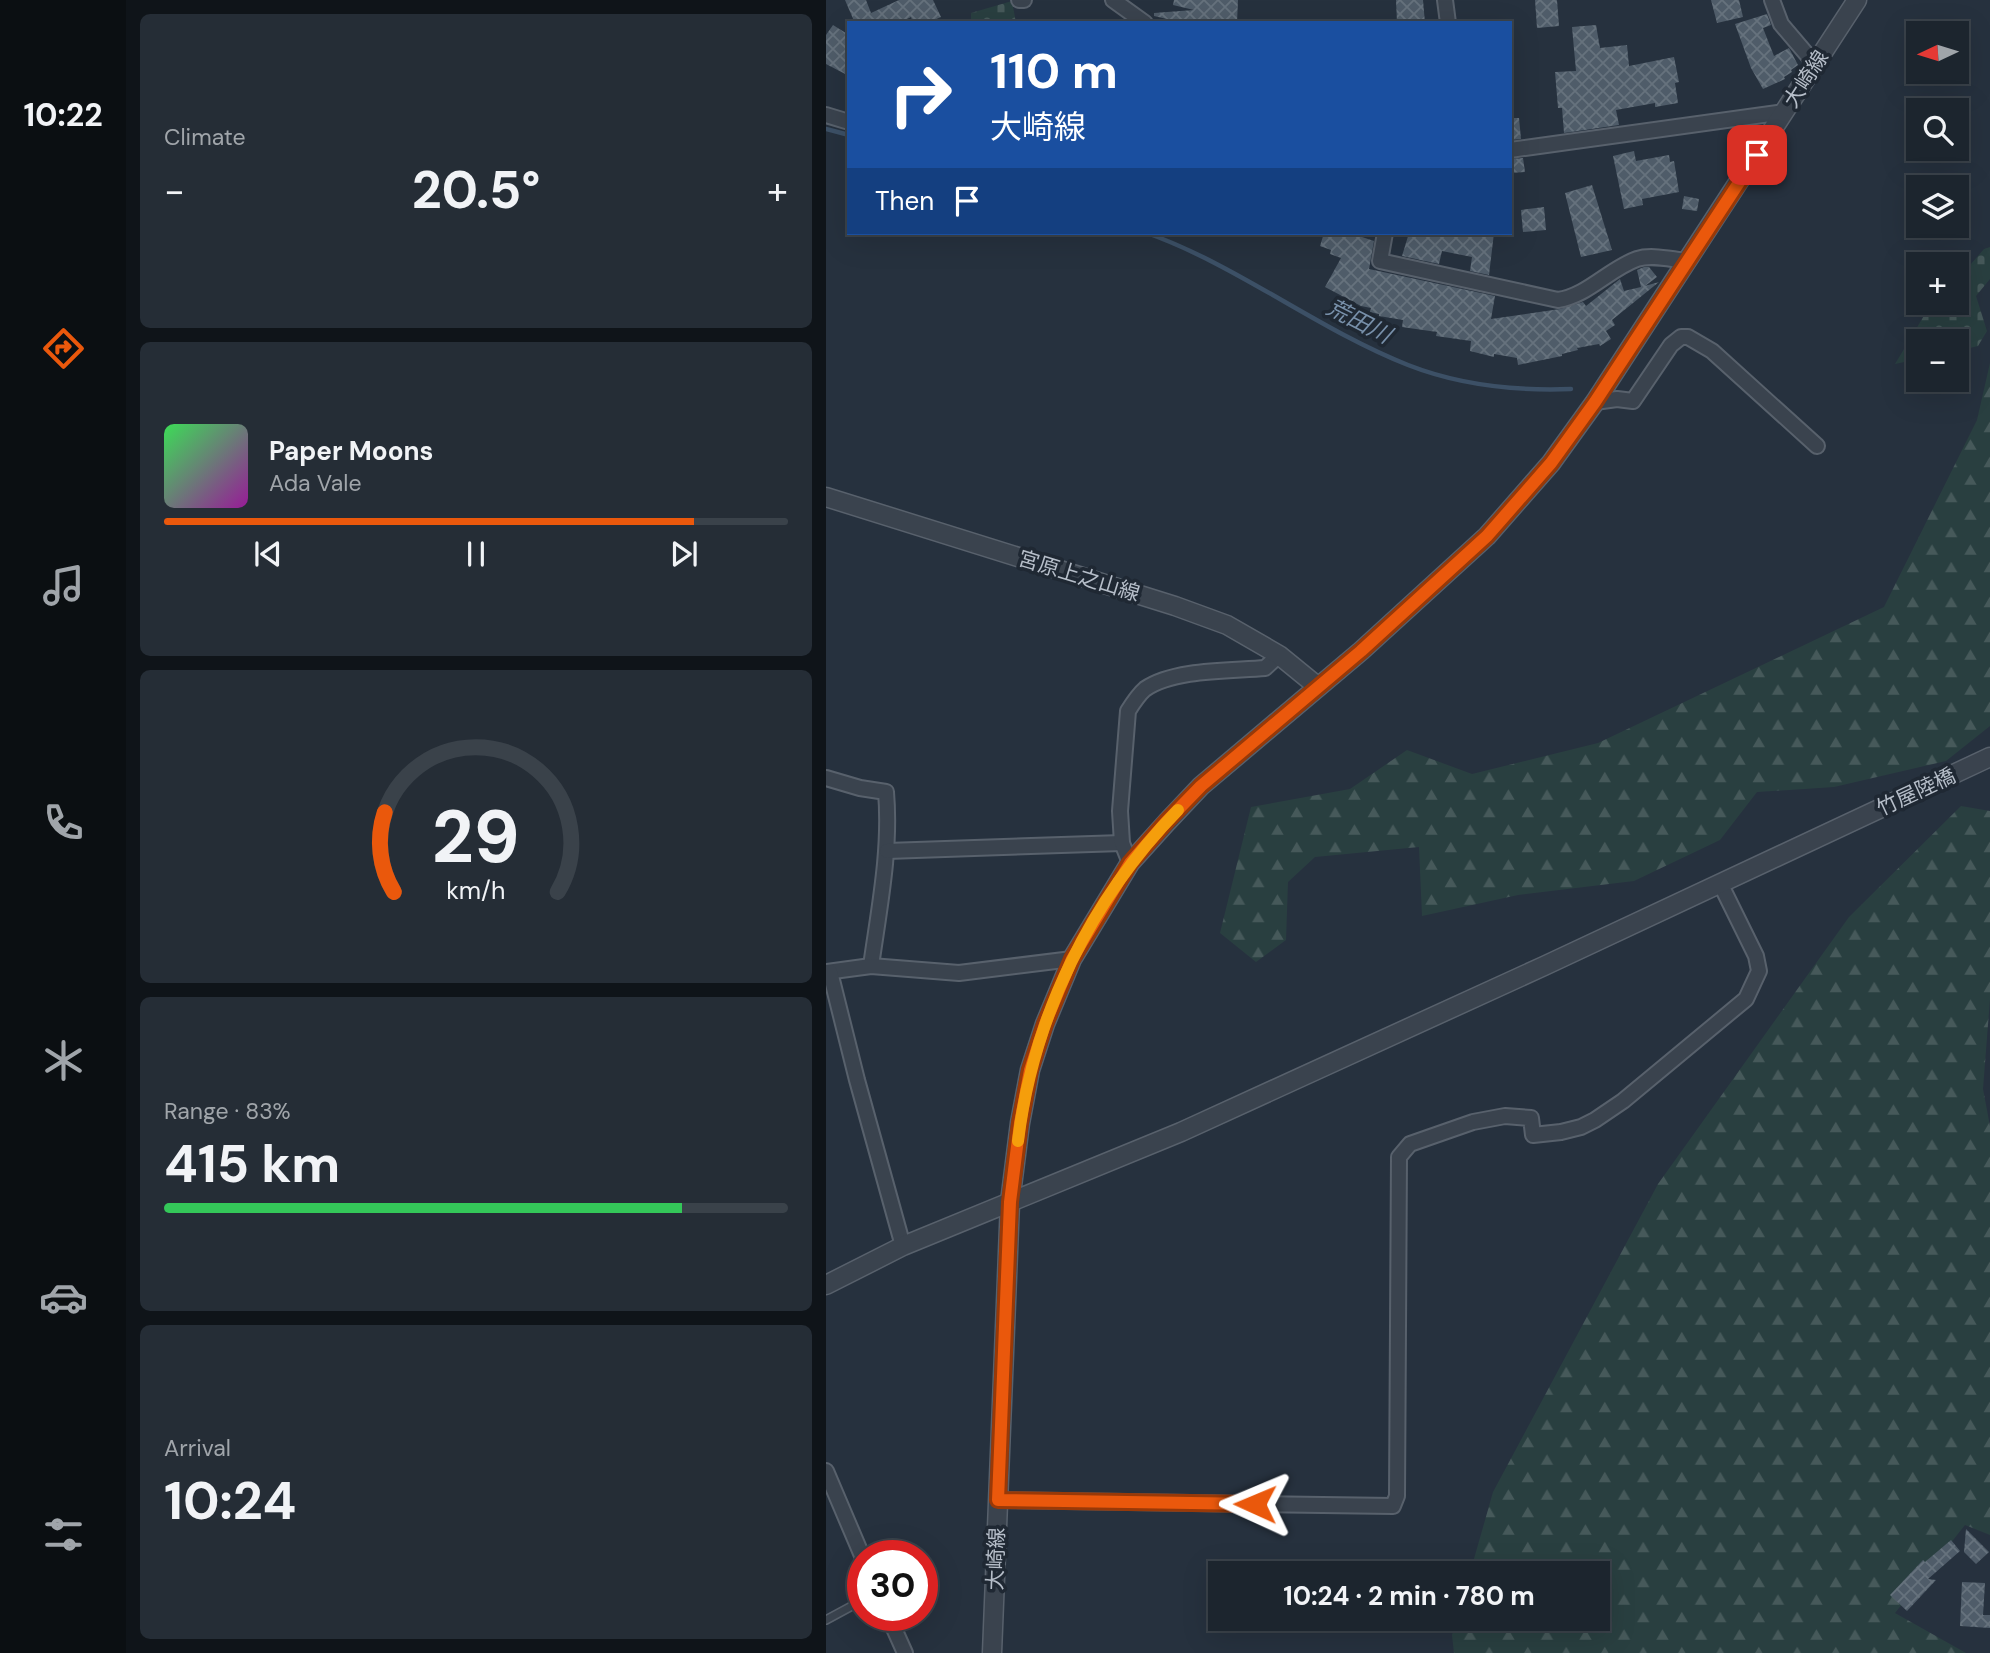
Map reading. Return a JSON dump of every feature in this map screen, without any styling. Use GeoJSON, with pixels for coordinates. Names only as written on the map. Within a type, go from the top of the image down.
{"type":"FeatureCollection","features":[{"type":"Feature","properties":{"kind":"street"},"geometry":{"type":"LineString","coordinates":[[1113,0],[1142,21]]}},
{"type":"Feature","properties":{"kind":"street"},"geometry":{"type":"LineString","coordinates":[[1445,0],[1448,21]]}},
{"type":"Feature","properties":{"kind":"street"},"geometry":{"type":"LineString","coordinates":[[1772,0],[1781,24],[1815,64]]}},
{"type":"Feature","properties":{"kind":"street","name":"大崎線"},"geometry":{"type":"LineString","coordinates":[[992,1653],[1010,1202],[1030,1070],[1045,1024],[1072,959],[1130,863],[1201,786],[1317,685],[1361,651],[1487,536],[1551,463],[1595,402],[1857,0]]}},
{"type":"Feature","properties":{"kind":"street"},"geometry":{"type":"LineString","coordinates":[[1512,150],[1784,113]]}},
{"type":"Feature","properties":{"kind":"street"},"geometry":{"type":"LineString","coordinates":[[826,115],[847,120]]}},
{"type":"Feature","properties":{"kind":"street"},"geometry":{"type":"LineString","coordinates":[[1385,235],[1380,261],[1558,300],[1570,298],[1613,271],[1640,258],[1688,261]]}},
{"type":"Feature","properties":{"kind":"street"},"geometry":{"type":"LineString","coordinates":[[1595,402],[1617,399],[1633,401],[1671,345],[1681,337],[1688,337],[1712,351],[1817,446]]}},
{"type":"Feature","properties":{"kind":"street","name":"宮原上之山線"},"geometry":{"type":"LineString","coordinates":[[826,497],[1175,606],[1227,625],[1279,655],[1317,685]]}},
{"type":"Feature","properties":{"kind":"street"},"geometry":{"type":"LineString","coordinates":[[1130,863],[1122,843],[1120,811],[1129,711],[1135,700],[1146,689],[1168,679],[1265,668],[1279,655]]}},
{"type":"Feature","properties":{"kind":"street","name":"竹屋陸橋"},"geometry":{"type":"LineString","coordinates":[[826,1285],[903,1246],[1181,1132],[1990,757]]}},
{"type":"Feature","properties":{"kind":"street"},"geometry":{"type":"LineString","coordinates":[[826,778],[846,785],[886,792],[887,851],[871,966]]}},
{"type":"Feature","properties":{"kind":"street"},"geometry":{"type":"LineString","coordinates":[[887,851],[1122,843]]}},
{"type":"Feature","properties":{"kind":"street"},"geometry":{"type":"LineString","coordinates":[[998,1500],[1393,1506],[1397,1496],[1399,1157],[1410,1144],[1462,1125],[1505,1116],[1531,1118],[1533,1135],[1581,1127],[1623,1101],[1746,999],[1759,971],[1756,956],[1720,883]]}},
{"type":"Feature","properties":{"kind":"street"},"geometry":{"type":"LineString","coordinates":[[903,1246],[828,972],[871,966],[959,973],[1072,959]]}},
{"type":"Feature","properties":{"kind":"street"},"geometry":{"type":"LineString","coordinates":[[826,1471],[855,1540]]}},
{"type":"Feature","properties":{"kind":"street"},"geometry":{"type":"LineString","coordinates":[[895,1631],[905,1653]]}},
{"type":"Feature","properties":{"kind":"lane"},"geometry":{"type":"LineString","coordinates":[[826,1620],[847,1609]]}},
{"type":"Feature","properties":{"kind":"green space"},"geometry":{"type":"Polygon","coordinates":[[[1012,1],[1016,21],[971,21],[971,13],[1012,1]]]}},
{"type":"Feature","properties":{"kind":"green space"},"geometry":{"type":"Polygon","coordinates":[[[1990,247],[1990,279],[1976,296],[1987,331],[1978,346],[1969,348],[1969,329],[1916,329],[1924,315],[1969,315],[1969,266],[1984,249],[1990,247]]]}},
{"type":"Feature","properties":{"kind":"green space"},"geometry":{"type":"Polygon","coordinates":[[[1906,346],[1906,362],[1895,364],[1906,346]]]}},
{"type":"Feature","properties":{"kind":"green space"},"geometry":{"type":"Polygon","coordinates":[[[1990,363],[1990,726],[1946,761],[1834,787],[1757,792],[1720,840],[1634,881],[1518,895],[1422,916],[1419,847],[1315,857],[1288,882],[1286,940],[1256,962],[1220,933],[1251,807],[1350,789],[1407,750],[1472,774],[1598,743],[1884,607],[1977,420],[1990,363]]]}},
{"type":"Feature","properties":{"kind":"green space"},"geometry":{"type":"Polygon","coordinates":[[[1961,806],[1990,811],[1990,999],[1983,1089],[1990,1126],[1990,1535],[1965,1525],[1895,1613],[1966,1653],[1454,1653],[1453,1631],[1610,1631],[1610,1561],[1473,1561],[1493,1492],[1658,1184],[1849,917],[1961,806]]]}},
{"type":"Feature","properties":{"kind":"building"},"geometry":{"type":"Polygon","coordinates":[[[845,0],[866,0],[871,13],[899,0],[933,0],[941,17],[932,21],[912,21],[911,17],[903,21],[854,21],[845,0]]]}},
{"type":"Feature","properties":{"kind":"building"},"geometry":{"type":"Polygon","coordinates":[[[1174,0],[1238,0],[1237,21],[1175,21],[1154,16],[1154,13],[1194,10],[1173,5],[1174,0]]]}},
{"type":"Feature","properties":{"kind":"building"},"geometry":{"type":"Polygon","coordinates":[[[1396,0],[1423,0],[1425,21],[1397,21],[1396,0]]]}},
{"type":"Feature","properties":{"kind":"building"},"geometry":{"type":"Polygon","coordinates":[[[1535,0],[1557,0],[1559,26],[1537,28],[1535,0]]]}},
{"type":"Feature","properties":{"kind":"building"},"geometry":{"type":"Polygon","coordinates":[[[1711,0],[1739,0],[1743,17],[1717,23],[1711,0]]]}},
{"type":"Feature","properties":{"kind":"building"},"geometry":{"type":"Polygon","coordinates":[[[1767,14],[1771,25],[1763,28],[1774,56],[1789,48],[1798,65],[1785,79],[1763,89],[1751,68],[1735,24],[1767,14]]]}},
{"type":"Feature","properties":{"kind":"building"},"geometry":{"type":"Polygon","coordinates":[[[833,25],[847,34],[847,75],[826,64],[826,35],[833,25]]]}},
{"type":"Feature","properties":{"kind":"building"},"geometry":{"type":"Polygon","coordinates":[[[1596,25],[1600,48],[1627,45],[1629,66],[1674,57],[1679,82],[1675,83],[1678,103],[1655,107],[1655,103],[1616,110],[1619,125],[1564,133],[1562,108],[1558,108],[1555,72],[1576,71],[1572,27],[1596,25]]]}},
{"type":"Feature","properties":{"kind":"building"},"geometry":{"type":"Polygon","coordinates":[[[1512,118],[1519,118],[1521,139],[1512,140],[1512,118]]]}},
{"type":"Feature","properties":{"kind":"building"},"geometry":{"type":"Polygon","coordinates":[[[1744,127],[1748,139],[1739,152],[1731,129],[1744,127]]]}},
{"type":"Feature","properties":{"kind":"building"},"geometry":{"type":"Polygon","coordinates":[[[1634,151],[1636,161],[1669,155],[1670,162],[1674,161],[1679,192],[1642,199],[1643,205],[1624,209],[1613,156],[1634,151]]]}},
{"type":"Feature","properties":{"kind":"building"},"geometry":{"type":"Polygon","coordinates":[[[1523,158],[1525,172],[1512,173],[1512,159],[1523,158]]]}},
{"type":"Feature","properties":{"kind":"building"},"geometry":{"type":"Polygon","coordinates":[[[1592,185],[1612,250],[1581,257],[1565,193],[1592,185]]]}},
{"type":"Feature","properties":{"kind":"building"},"geometry":{"type":"Polygon","coordinates":[[[1684,196],[1699,199],[1697,211],[1682,209],[1684,196]]]}},
{"type":"Feature","properties":{"kind":"building"},"geometry":{"type":"Polygon","coordinates":[[[1544,207],[1546,230],[1523,232],[1521,210],[1544,207]]]}},
{"type":"Feature","properties":{"kind":"building"},"geometry":{"type":"Polygon","coordinates":[[[1323,235],[1356,235],[1374,241],[1369,269],[1495,296],[1491,319],[1560,309],[1583,302],[1586,306],[1620,279],[1624,291],[1641,287],[1637,270],[1644,267],[1649,267],[1657,277],[1645,286],[1659,282],[1612,320],[1615,325],[1606,331],[1611,339],[1600,346],[1577,348],[1578,350],[1562,356],[1518,365],[1517,358],[1494,354],[1494,357],[1470,351],[1471,341],[1402,327],[1403,320],[1379,316],[1370,312],[1371,308],[1361,306],[1325,287],[1341,258],[1320,246],[1323,235]]]}},
{"type":"Feature","properties":{"kind":"building"},"geometry":{"type":"Polygon","coordinates":[[[1408,235],[1494,235],[1489,275],[1470,271],[1472,257],[1442,251],[1439,264],[1402,256],[1408,235]]]}},
{"type":"Feature","properties":{"kind":"building"},"geometry":{"type":"Polygon","coordinates":[[[1966,1529],[1989,1552],[1976,1564],[1964,1552],[1966,1529]]]}},
{"type":"Feature","properties":{"kind":"building"},"geometry":{"type":"Polygon","coordinates":[[[1951,1540],[1960,1551],[1928,1579],[1936,1580],[1907,1611],[1890,1595],[1923,1560],[1925,1562],[1951,1540]]]}},
{"type":"Feature","properties":{"kind":"building"},"geometry":{"type":"Polygon","coordinates":[[[1962,1582],[1985,1583],[1983,1615],[1990,1615],[1990,1628],[1960,1626],[1962,1582]]]}},
{"type":"Feature","properties":{"kind":"waterway","name":"荒田川"},"geometry":{"type":"LineString","coordinates":[[826,129],[847,134]]}},
{"type":"Feature","properties":{"kind":"waterway","name":"荒田川"},"geometry":{"type":"LineString","coordinates":[[1152,235],[1214,262],[1374,350],[1427,372],[1488,385],[1571,389]]}},
{"type":"Feature","properties":{"kind":"slow traffic"},"geometry":{"type":"LineString","coordinates":[[1018,1141],[1030,1070],[1059,985],[1130,863],[1178,810]]}},
{"type":"Feature","properties":{"kind":"route"},"geometry":{"type":"LineString","coordinates":[[1255,1504],[998,1500],[1010,1202],[1030,1070],[1059,985],[1130,863],[1167,821],[1201,786],[1317,685],[1361,651],[1487,536],[1551,463],[1595,402],[1757,155]]}}]}
